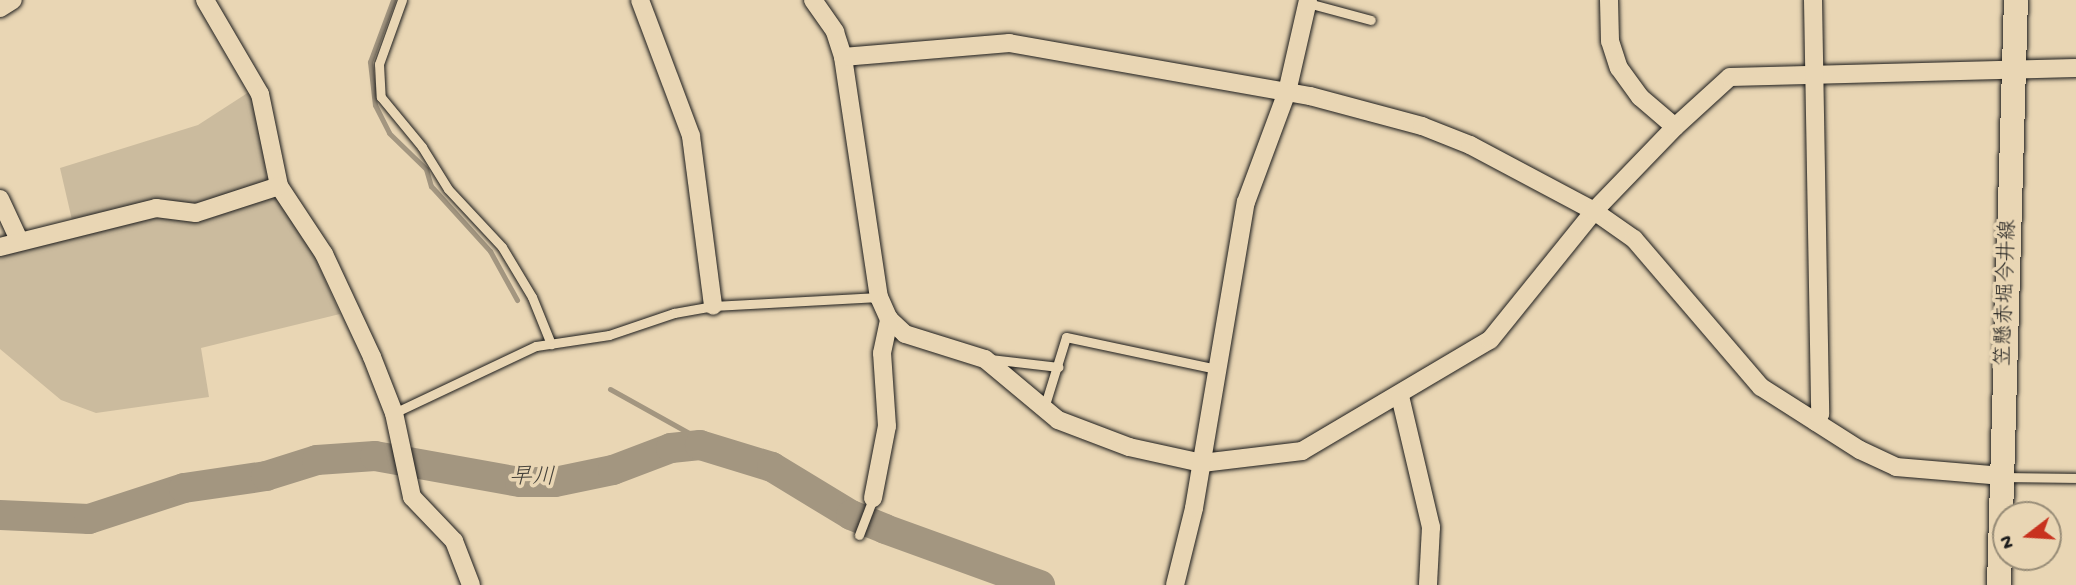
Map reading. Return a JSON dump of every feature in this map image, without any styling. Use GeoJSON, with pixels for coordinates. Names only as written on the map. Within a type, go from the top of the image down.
{"type":"FeatureCollection","features":[{"type":"Feature","properties":{"kind":"main road","name":"笠懸赤堀今井線"},"geometry":{"type":"LineString","coordinates":[[1999,585],[2016,0]]}},
{"type":"Feature","properties":{"kind":"street"},"geometry":{"type":"LineString","coordinates":[[0,8],[13,0]]}},
{"type":"Feature","properties":{"kind":"street"},"geometry":{"type":"LineString","coordinates":[[205,0],[260,94],[279,186],[324,254],[394,413],[409,490],[420,510],[454,541],[471,585]]}},
{"type":"Feature","properties":{"kind":"street"},"geometry":{"type":"LineString","coordinates":[[640,0],[691,136],[713,306]]}},
{"type":"Feature","properties":{"kind":"street"},"geometry":{"type":"LineString","coordinates":[[813,0],[835,32],[843,57],[879,298],[889,319],[905,334],[985,359],[1043,410],[1129,447],[1202,463],[1302,450],[1401,396],[1504,326],[1594,211],[1675,127],[1730,77],[1814,73],[2014,73],[2076,68]]}},
{"type":"Feature","properties":{"kind":"street"},"geometry":{"type":"LineString","coordinates":[[1609,0],[1610,41],[1619,68],[1640,97],[1675,127]]}},
{"type":"Feature","properties":{"kind":"street"},"geometry":{"type":"LineString","coordinates":[[1813,0],[1820,414],[1816,422]]}},
{"type":"Feature","properties":{"kind":"street"},"geometry":{"type":"LineString","coordinates":[[1175,585],[1202,463],[1250,187],[1287,92],[1308,1]]}},
{"type":"Feature","properties":{"kind":"street"},"geometry":{"type":"LineString","coordinates":[[843,57],[1009,43],[1287,92],[1422,126],[1470,145],[1594,211],[1634,239],[1761,387],[1877,460],[1896,467],[2003,476]]}},
{"type":"Feature","properties":{"kind":"street"},"geometry":{"type":"LineString","coordinates":[[0,247],[19,240],[156,208],[196,213],[279,186]]}},
{"type":"Feature","properties":{"kind":"street"},"geometry":{"type":"LineString","coordinates":[[0,199],[19,240]]}},
{"type":"Feature","properties":{"kind":"street"},"geometry":{"type":"LineString","coordinates":[[873,498],[887,426],[882,354],[889,319]]}},
{"type":"Feature","properties":{"kind":"street"},"geometry":{"type":"LineString","coordinates":[[1401,396],[1431,527],[1428,585]]}},
{"type":"Feature","properties":{"kind":"lane"},"geometry":{"type":"LineString","coordinates":[[402,0],[379,64],[381,97],[422,147],[448,189],[502,247],[532,297],[551,344]]}},
{"type":"Feature","properties":{"kind":"lane"},"geometry":{"type":"LineString","coordinates":[[1308,1],[1371,20]]}},
{"type":"Feature","properties":{"kind":"lane"},"geometry":{"type":"LineString","coordinates":[[394,413],[524,351],[609,335],[674,313],[713,306],[879,298]]}},
{"type":"Feature","properties":{"kind":"lane"},"geometry":{"type":"LineString","coordinates":[[1043,410],[1059,367],[1066,337],[1217,369]]}},
{"type":"Feature","properties":{"kind":"lane"},"geometry":{"type":"LineString","coordinates":[[985,359],[1059,367]]}},
{"type":"Feature","properties":{"kind":"lane"},"geometry":{"type":"LineString","coordinates":[[2003,476],[2076,478]]}},
{"type":"Feature","properties":{"kind":"lane"},"geometry":{"type":"LineString","coordinates":[[859,535],[873,498]]}},
{"type":"Feature","properties":{"kind":"shaded area"},"geometry":{"type":"Polygon","coordinates":[[[249,92],[261,125],[267,183],[198,207],[72,220],[60,168],[198,125],[249,92]]]}},
{"type":"Feature","properties":{"kind":"shaded area"},"geometry":{"type":"Polygon","coordinates":[[[276,195],[313,253],[340,314],[201,348],[209,397],[96,413],[61,400],[0,349],[0,254],[152,216],[205,220],[276,195]]]}},
{"type":"Feature","properties":{"kind":"waterway"},"geometry":{"type":"LineString","coordinates":[[393,0],[370,62],[375,105],[389,133],[426,169],[431,186],[490,251],[517,300]]}},
{"type":"Feature","properties":{"kind":"waterway"},"geometry":{"type":"LineString","coordinates":[[610,389],[691,434],[700,445]]}},
{"type":"Feature","properties":{"kind":"waterway","name":"早川"},"geometry":{"type":"LineString","coordinates":[[0,515],[89,519],[184,488],[266,476],[317,460],[375,456],[520,482],[555,482],[613,470],[671,448],[700,445],[772,467],[851,515],[1040,585]]}}]}
